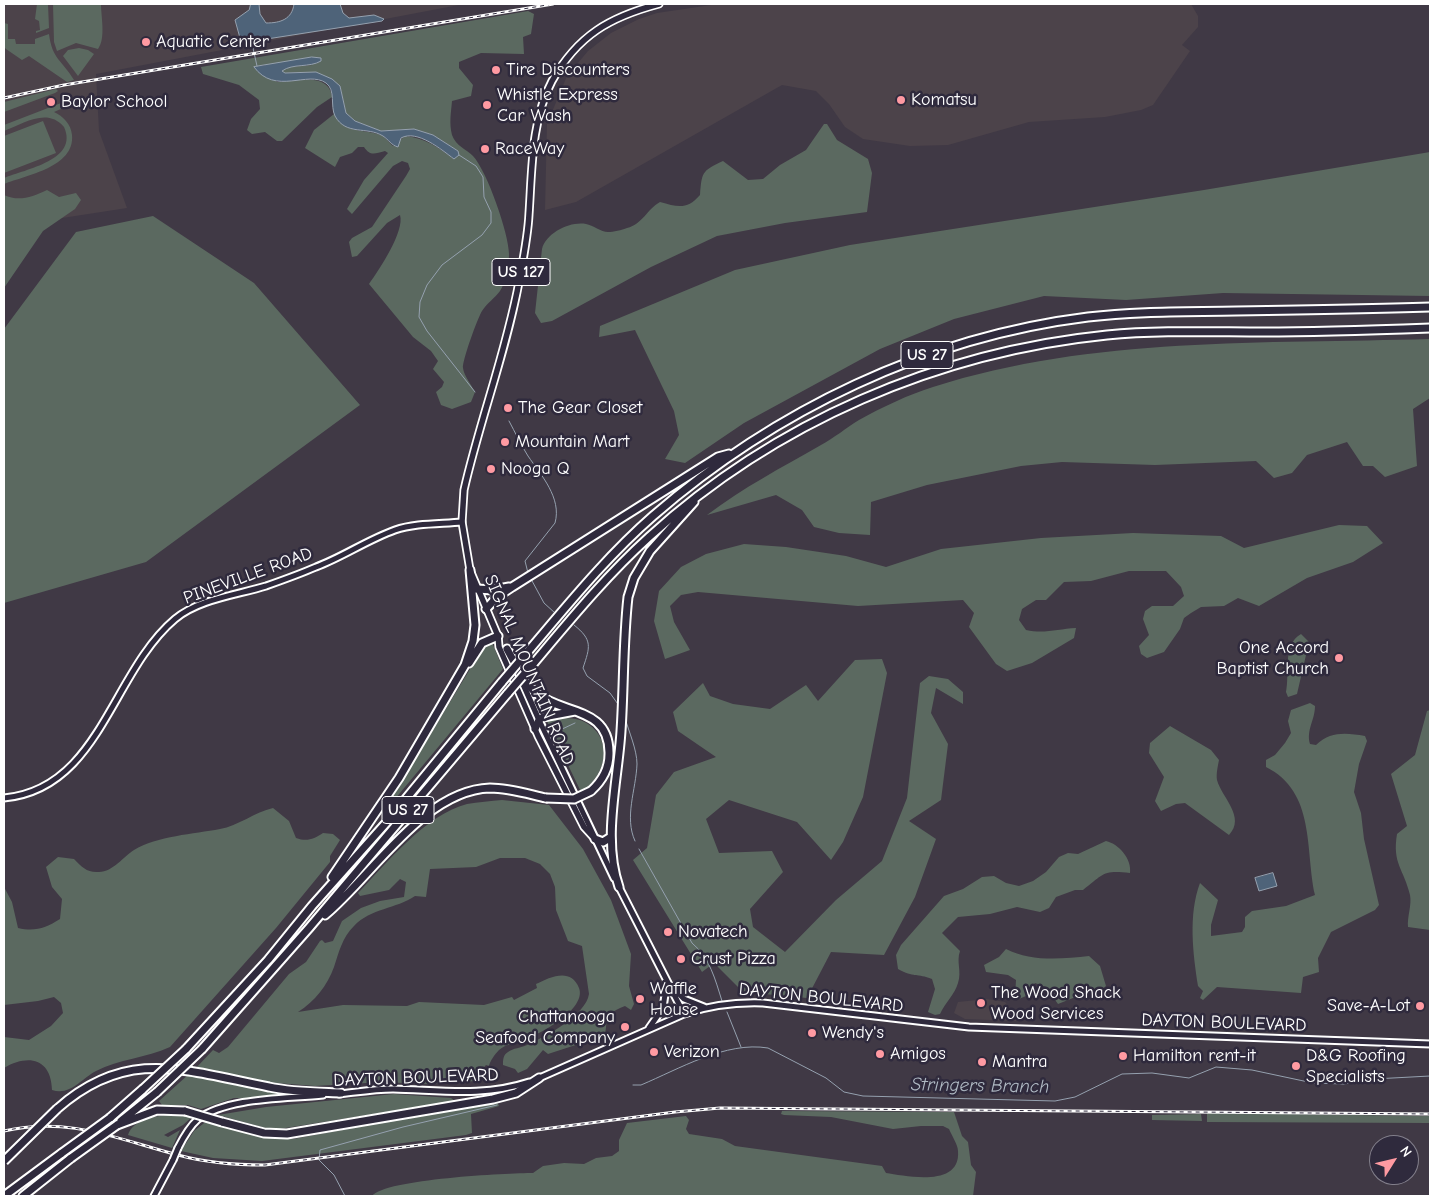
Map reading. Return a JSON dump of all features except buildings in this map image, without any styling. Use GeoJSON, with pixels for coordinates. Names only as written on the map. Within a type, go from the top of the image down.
{"type":"FeatureCollection","features":[{"type":"Feature","properties":{"kind":"highway","name":"US 27"},"geometry":{"type":"LineString","coordinates":[[4,1196],[110,1118],[186,1049],[268,960],[312,906],[386,823],[525,655],[613,555],[653,516],[734,452],[766,432],[848,387],[933,353],[1006,331],[1088,317],[1140,313],[1430,307]]}},
{"type":"Feature","properties":{"kind":"highway","name":"US 27"},"geometry":{"type":"LineString","coordinates":[[23,1196],[117,1125],[157,1092],[202,1049],[309,928],[586,600],[629,557],[697,496],[776,442],[842,408],[904,382],[997,353],[1111,335],[1430,328]]}},
{"type":"Feature","properties":{"kind":"highway"},"geometry":{"type":"LineString","coordinates":[[486,609],[497,597],[512,587],[718,457],[734,452]]}},
{"type":"Feature","properties":{"kind":"highway"},"geometry":{"type":"LineString","coordinates":[[619,887],[612,858],[611,837],[621,734],[628,597],[634,578],[650,551],[690,508],[697,496]]}},
{"type":"Feature","properties":{"kind":"highway"},"geometry":{"type":"LineString","coordinates":[[312,906],[382,805],[465,665],[473,641],[475,614],[470,570]]}},
{"type":"Feature","properties":{"kind":"highway"},"geometry":{"type":"LineString","coordinates":[[477,588],[493,590],[512,587]]}},
{"type":"Feature","properties":{"kind":"highway"},"geometry":{"type":"LineString","coordinates":[[440,708],[480,646],[488,639],[498,636]]}},
{"type":"Feature","properties":{"kind":"highway"},"geometry":{"type":"LineString","coordinates":[[309,928],[339,903],[422,817],[444,801],[460,793],[490,788],[546,798],[574,799],[592,791],[602,780],[608,766],[608,741],[595,721],[578,711],[551,701],[535,692],[507,649]]}},
{"type":"Feature","properties":{"kind":"highway"},"geometry":{"type":"LineString","coordinates":[[536,729],[539,720],[553,714],[578,711]]}},
{"type":"Feature","properties":{"kind":"highway"},"geometry":{"type":"LineString","coordinates":[[595,840],[603,842],[611,837]]}},
{"type":"Feature","properties":{"kind":"highway"},"geometry":{"type":"LineString","coordinates":[[4,1161],[73,1095],[100,1080],[141,1068],[178,1069],[271,1088],[341,1093]]}},
{"type":"Feature","properties":{"kind":"highway"},"geometry":{"type":"LineString","coordinates":[[117,1125],[157,1110],[185,1111],[264,1133],[287,1134],[493,1099],[516,1093],[539,1078]]}},
{"type":"Feature","properties":{"kind":"main road","name":"SIGNAL MOUNTAIN ROAD"},"geometry":{"type":"LineString","coordinates":[[595,840],[584,827],[536,729],[499,646],[498,636],[470,570],[462,522],[464,490],[519,281],[529,217],[531,174],[540,114],[551,83],[563,63],[580,44],[601,26],[627,13],[659,4]]}},
{"type":"Feature","properties":{"kind":"main road","name":"PINEVILLE ROAD"},"geometry":{"type":"LineString","coordinates":[[4,798],[20,797],[34,792],[58,779],[75,763],[87,747],[151,644],[183,613],[319,566],[396,530],[462,522]]}},
{"type":"Feature","properties":{"kind":"main road","name":"US 127"},"geometry":{"type":"LineString","coordinates":[[498,636],[507,649]]}},
{"type":"Feature","properties":{"kind":"main road","name":"SIGNAL MOUNTAIN ROAD"},"geometry":{"type":"LineString","coordinates":[[507,649],[539,720],[591,825],[595,840],[684,1014]]}},
{"type":"Feature","properties":{"kind":"main road"},"geometry":{"type":"LineString","coordinates":[[667,981],[684,1000],[704,1007]]}},
{"type":"Feature","properties":{"kind":"main road"},"geometry":{"type":"LineString","coordinates":[[649,1029],[666,1000],[667,981]]}},
{"type":"Feature","properties":{"kind":"main road","name":"DAYTON BOULEVARD"},"geometry":{"type":"LineString","coordinates":[[154,1196],[178,1148],[197,1120],[211,1111],[243,1103],[341,1093],[391,1089],[476,1093],[516,1086],[539,1078],[649,1029],[704,1007],[749,1002],[969,1027],[1430,1044]]}},
{"type":"Feature","properties":{"kind":"shaded area","name":"Baylor School"},"geometry":{"type":"Polygon","coordinates":[[[4,4],[464,4],[96,74],[99,131],[127,208],[4,227],[4,4]]]}},
{"type":"Feature","properties":{"kind":"shaded area"},"geometry":{"type":"Polygon","coordinates":[[[37,4],[48,4],[49,28],[36,33],[36,31],[40,30],[39,21],[35,19],[37,4]]]}},
{"type":"Feature","properties":{"kind":"shaded area"},"geometry":{"type":"Polygon","coordinates":[[[53,4],[101,4],[102,39],[98,49],[76,43],[57,51],[54,42],[53,4]]]}},
{"type":"Feature","properties":{"kind":"shaded area","name":"Komatsu"},"geometry":{"type":"Polygon","coordinates":[[[718,4],[1191,4],[1198,16],[1198,27],[1182,45],[1190,51],[1153,105],[1141,110],[1105,117],[1029,122],[948,145],[910,146],[863,139],[845,127],[829,104],[816,91],[782,85],[576,202],[545,210],[547,124],[567,76],[588,51],[611,33],[639,19],[657,13],[718,4]]]}},
{"type":"Feature","properties":{"kind":"shaded area"},"geometry":{"type":"Polygon","coordinates":[[[528,11],[534,14],[531,34],[523,37],[524,54],[481,53],[459,62],[459,68],[473,85],[471,96],[452,101],[450,122],[452,135],[459,145],[473,156],[485,175],[501,218],[509,254],[504,283],[498,294],[482,311],[463,364],[466,377],[475,392],[471,402],[452,409],[441,405],[436,392],[442,387],[444,382],[433,369],[438,361],[431,351],[413,337],[369,284],[385,260],[395,240],[401,222],[400,215],[387,223],[357,256],[352,257],[349,242],[352,238],[372,227],[410,169],[408,163],[402,161],[393,166],[352,214],[347,209],[364,180],[388,153],[385,151],[373,154],[364,147],[358,147],[352,153],[340,157],[335,167],[305,148],[314,130],[334,114],[339,121],[349,128],[381,135],[393,146],[405,136],[431,144],[454,159],[458,151],[433,135],[414,129],[381,131],[355,121],[346,113],[340,86],[316,72],[284,73],[282,70],[287,67],[313,65],[261,65],[277,82],[310,80],[325,84],[330,89],[332,97],[317,107],[282,141],[277,141],[265,132],[252,134],[247,130],[251,119],[260,109],[259,100],[239,85],[203,74],[201,67],[528,11]]]}},
{"type":"Feature","properties":{"kind":"shaded area"},"geometry":{"type":"Polygon","coordinates":[[[4,23],[8,24],[8,39],[15,39],[16,44],[35,44],[35,39],[49,34],[52,49],[74,80],[67,82],[29,56],[22,60],[6,49],[4,47],[4,23]]]}},
{"type":"Feature","properties":{"kind":"shaded area"},"geometry":{"type":"Polygon","coordinates":[[[79,48],[94,54],[78,76],[63,56],[68,50],[79,48]]]}},
{"type":"Feature","properties":{"kind":"shaded area"},"geometry":{"type":"Polygon","coordinates":[[[56,89],[58,91],[55,93],[4,112],[4,102],[56,89]]]}},
{"type":"Feature","properties":{"kind":"shaded area"},"geometry":{"type":"Polygon","coordinates":[[[61,103],[63,108],[54,112],[66,121],[72,135],[71,146],[66,155],[48,168],[4,184],[4,178],[48,162],[64,148],[67,138],[64,127],[50,118],[27,121],[4,131],[4,125],[61,103]]]}},
{"type":"Feature","properties":{"kind":"shaded area"},"geometry":{"type":"Polygon","coordinates":[[[43,121],[56,153],[4,173],[4,136],[43,121]]]}},
{"type":"Feature","properties":{"kind":"shaded area"},"geometry":{"type":"Polygon","coordinates":[[[824,124],[827,124],[837,140],[868,159],[872,173],[867,212],[785,223],[717,236],[651,267],[552,321],[541,323],[535,313],[542,249],[544,243],[553,233],[573,224],[589,225],[605,232],[618,231],[637,223],[660,202],[677,206],[691,203],[700,195],[702,177],[707,170],[723,161],[748,180],[763,179],[780,165],[806,150],[824,124]]]}},
{"type":"Feature","properties":{"kind":"shaded area"},"geometry":{"type":"Polygon","coordinates":[[[1430,152],[1430,296],[1223,293],[1126,300],[1044,296],[954,319],[880,349],[744,423],[685,463],[665,459],[679,435],[674,411],[635,330],[599,337],[600,326],[735,270],[850,245],[1204,190],[1430,152]]]}},
{"type":"Feature","properties":{"kind":"shaded area"},"geometry":{"type":"Polygon","coordinates":[[[47,190],[59,197],[76,193],[81,200],[75,209],[43,231],[4,288],[4,195],[26,198],[47,190]]]}},
{"type":"Feature","properties":{"kind":"shaded area"},"geometry":{"type":"Polygon","coordinates":[[[153,216],[254,283],[360,405],[146,562],[4,603],[4,329],[76,232],[153,216]]]}},
{"type":"Feature","properties":{"kind":"shaded area"},"geometry":{"type":"Polygon","coordinates":[[[1430,339],[1430,398],[1413,409],[1417,466],[1385,477],[1373,466],[1363,466],[1347,442],[1307,455],[1292,473],[1274,478],[1256,461],[1155,465],[1062,462],[1021,466],[927,485],[871,502],[870,535],[839,533],[814,527],[802,510],[776,495],[707,515],[749,487],[876,411],[924,390],[993,371],[1055,359],[1179,346],[1430,339]]]}},
{"type":"Feature","properties":{"kind":"shaded area"},"geometry":{"type":"Polygon","coordinates":[[[1339,525],[1367,526],[1383,543],[1353,562],[1307,578],[1259,606],[1238,598],[1224,606],[1201,607],[1184,618],[1180,629],[1164,652],[1147,658],[1141,654],[1139,646],[1149,635],[1143,619],[1145,611],[1152,606],[1173,606],[1184,596],[1181,587],[1166,571],[1129,571],[1091,581],[1064,582],[1046,600],[1036,600],[1022,609],[1019,620],[1026,630],[1033,631],[1076,628],[1074,638],[1032,663],[1007,671],[996,664],[969,627],[974,613],[963,600],[858,606],[698,592],[681,595],[670,606],[674,622],[690,650],[665,659],[654,621],[659,591],[681,567],[706,554],[744,544],[786,547],[846,556],[886,567],[941,549],[1041,538],[1133,533],[1221,536],[1244,548],[1339,525]]]}},
{"type":"Feature","properties":{"kind":"shaded area"},"geometry":{"type":"Polygon","coordinates":[[[1301,634],[1309,642],[1297,694],[1288,697],[1286,692],[1289,652],[1295,639],[1301,634]]]}},
{"type":"Feature","properties":{"kind":"shaded area"},"geometry":{"type":"Polygon","coordinates":[[[491,640],[503,669],[395,799],[393,796],[484,646],[491,640]]]}},
{"type":"Feature","properties":{"kind":"shaded area"},"geometry":{"type":"Polygon","coordinates":[[[882,659],[887,673],[863,797],[843,842],[831,860],[797,822],[729,800],[706,819],[719,853],[772,851],[783,872],[750,909],[753,927],[785,952],[836,900],[882,861],[907,798],[920,683],[929,676],[948,679],[963,692],[963,704],[936,688],[931,713],[948,744],[941,800],[909,821],[936,839],[915,897],[884,955],[831,952],[807,998],[743,992],[714,963],[702,972],[633,860],[647,848],[656,795],[674,772],[716,757],[678,731],[673,712],[703,683],[710,696],[733,704],[770,709],[806,685],[818,701],[855,660],[882,659]]]}},
{"type":"Feature","properties":{"kind":"shaded area"},"geometry":{"type":"Polygon","coordinates":[[[1310,703],[1315,706],[1309,734],[1310,744],[1316,745],[1327,737],[1339,734],[1365,736],[1367,741],[1359,764],[1354,792],[1361,813],[1364,839],[1379,905],[1375,910],[1331,932],[1318,958],[1319,972],[1303,977],[1301,993],[1217,987],[1203,1000],[1200,998],[1203,991],[1198,986],[1193,934],[1194,908],[1200,883],[1218,900],[1211,925],[1211,936],[1242,932],[1245,927],[1245,917],[1252,911],[1286,906],[1315,895],[1308,841],[1301,807],[1293,791],[1282,778],[1266,767],[1266,760],[1275,755],[1291,733],[1288,721],[1291,710],[1310,703]]]}},
{"type":"Feature","properties":{"kind":"shaded area"},"geometry":{"type":"Polygon","coordinates":[[[1430,710],[1430,930],[1408,927],[1410,895],[1396,853],[1397,834],[1407,826],[1391,774],[1415,755],[1427,711],[1430,710]]]}},
{"type":"Feature","properties":{"kind":"shaded area"},"geometry":{"type":"Polygon","coordinates":[[[554,718],[580,720],[588,724],[602,740],[604,750],[600,769],[596,778],[581,792],[547,721],[554,718]]]}},
{"type":"Feature","properties":{"kind":"shaded area"},"geometry":{"type":"Polygon","coordinates":[[[1170,726],[1211,750],[1219,760],[1217,780],[1234,814],[1235,821],[1234,828],[1229,835],[1185,803],[1176,804],[1161,811],[1155,801],[1164,777],[1149,753],[1150,743],[1170,726]]]}},
{"type":"Feature","properties":{"kind":"shaded area"},"geometry":{"type":"Polygon","coordinates":[[[502,800],[549,805],[583,849],[611,900],[631,954],[629,986],[634,1004],[631,1010],[625,1006],[611,1014],[601,1040],[588,1041],[548,1054],[543,1050],[527,1069],[518,1073],[515,1069],[503,1065],[506,1053],[544,1037],[573,1017],[581,1010],[589,994],[582,946],[568,941],[556,910],[555,887],[550,874],[540,864],[525,858],[500,858],[476,867],[430,869],[426,897],[415,896],[361,920],[344,940],[324,987],[310,1003],[298,1012],[343,1005],[407,1006],[419,1002],[484,1005],[512,997],[514,1000],[537,988],[536,984],[554,977],[566,976],[571,978],[579,988],[580,996],[569,1012],[540,1032],[499,1050],[489,1066],[486,1065],[477,1075],[477,1081],[423,1084],[383,1082],[315,1086],[263,1082],[195,1069],[213,1050],[219,1053],[228,1047],[289,974],[306,962],[320,941],[322,940],[325,943],[333,941],[342,921],[361,908],[380,901],[404,897],[406,882],[400,879],[389,890],[360,896],[358,893],[408,841],[436,818],[451,810],[467,804],[502,800]]]}},
{"type":"Feature","properties":{"kind":"shaded area"},"geometry":{"type":"Polygon","coordinates":[[[273,808],[289,821],[296,838],[310,839],[323,833],[333,834],[340,840],[330,856],[330,862],[276,928],[170,1047],[105,1067],[64,1091],[52,1090],[51,1079],[47,1071],[43,1065],[37,1062],[21,1061],[4,1068],[4,1037],[29,1040],[51,1026],[63,1013],[61,1003],[54,997],[4,1005],[4,887],[12,902],[18,928],[30,930],[40,928],[60,919],[62,899],[52,887],[46,867],[58,857],[74,859],[91,872],[104,871],[114,867],[143,845],[176,836],[220,829],[273,808]]]}},
{"type":"Feature","properties":{"kind":"shaded area"},"geometry":{"type":"Polygon","coordinates":[[[1106,841],[1116,845],[1124,853],[1129,863],[1130,873],[1114,872],[1104,874],[1083,890],[1075,890],[1056,897],[1049,908],[1040,912],[1017,907],[990,914],[958,917],[942,933],[960,951],[958,983],[940,1014],[935,1015],[928,1012],[935,989],[932,979],[908,974],[898,969],[896,955],[901,945],[944,896],[963,889],[982,877],[994,876],[1006,883],[1019,886],[1033,881],[1046,872],[1059,857],[1068,853],[1078,854],[1106,841]]]}},
{"type":"Feature","properties":{"kind":"shaded area"},"geometry":{"type":"Polygon","coordinates":[[[1006,949],[1026,956],[1047,959],[1089,956],[1100,966],[1106,986],[1094,995],[1078,996],[1058,1004],[1046,987],[1035,983],[1026,996],[1019,999],[1015,997],[1016,980],[1008,975],[986,972],[984,965],[999,957],[1006,949]]]}},
{"type":"Feature","properties":{"kind":"shaded area"},"geometry":{"type":"Polygon","coordinates":[[[987,999],[1005,1002],[1015,1014],[1016,1021],[965,1019],[954,1013],[958,1002],[987,999]]]}},
{"type":"Feature","properties":{"kind":"shaded area"},"geometry":{"type":"Polygon","coordinates":[[[189,1074],[285,1093],[257,1098],[234,1098],[201,1109],[188,1105],[162,1105],[159,1101],[189,1074]]]}},
{"type":"Feature","properties":{"kind":"shaded area"},"geometry":{"type":"Polygon","coordinates":[[[394,1094],[451,1098],[455,1101],[273,1130],[218,1115],[266,1107],[394,1094]]]}},
{"type":"Feature","properties":{"kind":"shaded area"},"geometry":{"type":"Polygon","coordinates":[[[497,1101],[499,1106],[471,1114],[472,1133],[466,1135],[262,1161],[213,1158],[181,1151],[194,1131],[208,1120],[260,1135],[293,1139],[497,1101]]]}},
{"type":"Feature","properties":{"kind":"shaded area"},"geometry":{"type":"Polygon","coordinates":[[[782,1111],[954,1112],[962,1136],[968,1142],[971,1165],[976,1172],[973,1196],[372,1196],[382,1190],[422,1181],[533,1173],[543,1166],[564,1163],[584,1164],[596,1158],[612,1156],[619,1151],[619,1140],[627,1123],[686,1116],[689,1120],[686,1129],[689,1134],[722,1139],[735,1146],[882,1166],[886,1173],[931,1177],[942,1175],[951,1170],[957,1163],[957,1146],[949,1129],[943,1126],[893,1129],[831,1117],[784,1115],[781,1114],[782,1111]]]}},
{"type":"Feature","properties":{"kind":"shaded area"},"geometry":{"type":"Polygon","coordinates":[[[1207,1113],[1430,1116],[1430,1123],[1207,1122],[1207,1113]]]}},
{"type":"Feature","properties":{"kind":"shaded area"},"geometry":{"type":"Polygon","coordinates":[[[172,1114],[193,1116],[183,1125],[164,1135],[168,1137],[180,1130],[172,1148],[128,1135],[135,1125],[146,1119],[172,1114]]]}},
{"type":"Feature","properties":{"kind":"shaded area"},"geometry":{"type":"Polygon","coordinates":[[[1201,1114],[1202,1121],[1152,1120],[1152,1115],[1201,1114]]]}},
{"type":"Feature","properties":{"kind":"water"},"geometry":{"type":"Polygon","coordinates":[[[251,4],[259,4],[260,14],[266,23],[281,21],[288,17],[294,4],[340,4],[343,13],[349,18],[374,15],[384,19],[382,21],[254,41],[240,38],[235,20],[249,10],[251,4]]]}},
{"type":"Feature","properties":{"kind":"water"},"geometry":{"type":"Polygon","coordinates":[[[312,57],[321,58],[321,61],[291,67],[282,71],[285,73],[316,72],[332,79],[340,86],[346,113],[355,121],[381,131],[414,129],[433,135],[458,151],[459,155],[454,159],[422,138],[407,136],[401,138],[398,147],[377,133],[345,126],[335,116],[331,90],[326,83],[310,79],[272,80],[262,75],[254,67],[312,57]]]}},
{"type":"Feature","properties":{"kind":"water"},"geometry":{"type":"Polygon","coordinates":[[[1273,873],[1277,886],[1259,891],[1255,878],[1273,873]]]}},
{"type":"Feature","properties":{"kind":"waterway","name":"Stringers Branch"},"geometry":{"type":"LineString","coordinates":[[251,39],[257,66]]}},
{"type":"Feature","properties":{"kind":"waterway"},"geometry":{"type":"LineString","coordinates":[[459,155],[476,166],[483,177],[484,197],[491,212],[491,223],[482,235],[442,265],[427,285],[420,302],[419,317],[427,331],[475,392]]}},
{"type":"Feature","properties":{"kind":"waterway"},"geometry":{"type":"LineString","coordinates":[[509,421],[525,452],[549,487],[556,505],[555,523],[525,561],[528,573]]}},
{"type":"Feature","properties":{"kind":"waterway"},"geometry":{"type":"LineString","coordinates":[[531,579],[544,603],[555,613]]}},
{"type":"Feature","properties":{"kind":"waterway"},"geometry":{"type":"LineString","coordinates":[[574,625],[587,640],[588,649],[583,668],[587,676],[610,693],[620,707]]}},
{"type":"Feature","properties":{"kind":"waterway"},"geometry":{"type":"LineString","coordinates":[[625,718],[637,759],[631,813],[632,832],[635,841]]}},
{"type":"Feature","properties":{"kind":"waterway"},"geometry":{"type":"LineString","coordinates":[[558,731],[575,723]]}},
{"type":"Feature","properties":{"kind":"waterway"},"geometry":{"type":"LineString","coordinates":[[639,849],[692,943],[708,962],[722,1001]]}},
{"type":"Feature","properties":{"kind":"waterway"},"geometry":{"type":"LineString","coordinates":[[727,1012],[741,1047]]}},
{"type":"Feature","properties":{"kind":"waterway","name":"Stringers Branch"},"geometry":{"type":"LineString","coordinates":[[633,1085],[641,1085],[719,1052],[752,1047],[768,1048],[826,1078],[844,1092],[863,1096],[1055,1101],[1075,1097],[1122,1074],[1152,1073],[1189,1078],[1216,1067],[1252,1070],[1313,1083],[1344,1084],[1374,1079],[1430,1076]]}},
{"type":"Feature","properties":{"kind":"waterway"},"geometry":{"type":"LineString","coordinates":[[345,1196],[334,1175],[319,1160],[320,1150],[403,1127],[497,1105]]}},
{"type":"Feature","properties":{"kind":"railway"},"geometry":{"type":"LineString","coordinates":[[4,98],[64,85],[553,4]]}},
{"type":"Feature","properties":{"kind":"railway"},"geometry":{"type":"LineString","coordinates":[[4,1131],[27,1127],[50,1126],[71,1128],[113,1136],[200,1160],[232,1164],[265,1165],[675,1112],[720,1108],[1430,1114]]}},
{"type":"Feature","properties":{"kind":"place","name":"Aquatic Center"},"geometry":{"type":"Point","coordinates":[146,42]}},
{"type":"Feature","properties":{"kind":"place","name":"Tire Discounters"},"geometry":{"type":"Point","coordinates":[496,70]}},
{"type":"Feature","properties":{"kind":"place","name":"Komatsu"},"geometry":{"type":"Point","coordinates":[901,100]}},
{"type":"Feature","properties":{"kind":"place","name":"Baylor School"},"geometry":{"type":"Point","coordinates":[51,102]}},
{"type":"Feature","properties":{"kind":"place","name":"Whistle Express Car Wash"},"geometry":{"type":"Point","coordinates":[487,105]}},
{"type":"Feature","properties":{"kind":"place","name":"RaceWay"},"geometry":{"type":"Point","coordinates":[485,149]}},
{"type":"Feature","properties":{"kind":"place","name":"The Gear Closet"},"geometry":{"type":"Point","coordinates":[508,408]}},
{"type":"Feature","properties":{"kind":"place","name":"Mountain Mart"},"geometry":{"type":"Point","coordinates":[505,442]}},
{"type":"Feature","properties":{"kind":"place","name":"Nooga Q"},"geometry":{"type":"Point","coordinates":[491,469]}},
{"type":"Feature","properties":{"kind":"place","name":"One Accord Baptist Church"},"geometry":{"type":"Point","coordinates":[1339,658]}},
{"type":"Feature","properties":{"kind":"place","name":"Novatech"},"geometry":{"type":"Point","coordinates":[668,932]}},
{"type":"Feature","properties":{"kind":"place","name":"Crust Pizza"},"geometry":{"type":"Point","coordinates":[681,959]}},
{"type":"Feature","properties":{"kind":"place","name":"Waffle House"},"geometry":{"type":"Point","coordinates":[640,999]}},
{"type":"Feature","properties":{"kind":"place","name":"The Wood Shack Wood Services"},"geometry":{"type":"Point","coordinates":[981,1003]}},
{"type":"Feature","properties":{"kind":"place","name":"Save-A-Lot"},"geometry":{"type":"Point","coordinates":[1420,1006]}},
{"type":"Feature","properties":{"kind":"place","name":"Chattanooga Seafood Company"},"geometry":{"type":"Point","coordinates":[625,1027]}},
{"type":"Feature","properties":{"kind":"place","name":"Wendy's"},"geometry":{"type":"Point","coordinates":[812,1033]}},
{"type":"Feature","properties":{"kind":"place","name":"Verizon"},"geometry":{"type":"Point","coordinates":[654,1052]}},
{"type":"Feature","properties":{"kind":"place","name":"Amigos"},"geometry":{"type":"Point","coordinates":[880,1054]}},
{"type":"Feature","properties":{"kind":"place","name":"Hamilton rent-it"},"geometry":{"type":"Point","coordinates":[1123,1056]}},
{"type":"Feature","properties":{"kind":"place","name":"Mantra"},"geometry":{"type":"Point","coordinates":[982,1062]}},
{"type":"Feature","properties":{"kind":"place","name":"D&G Roofing Specialists"},"geometry":{"type":"Point","coordinates":[1296,1066]}}]}
